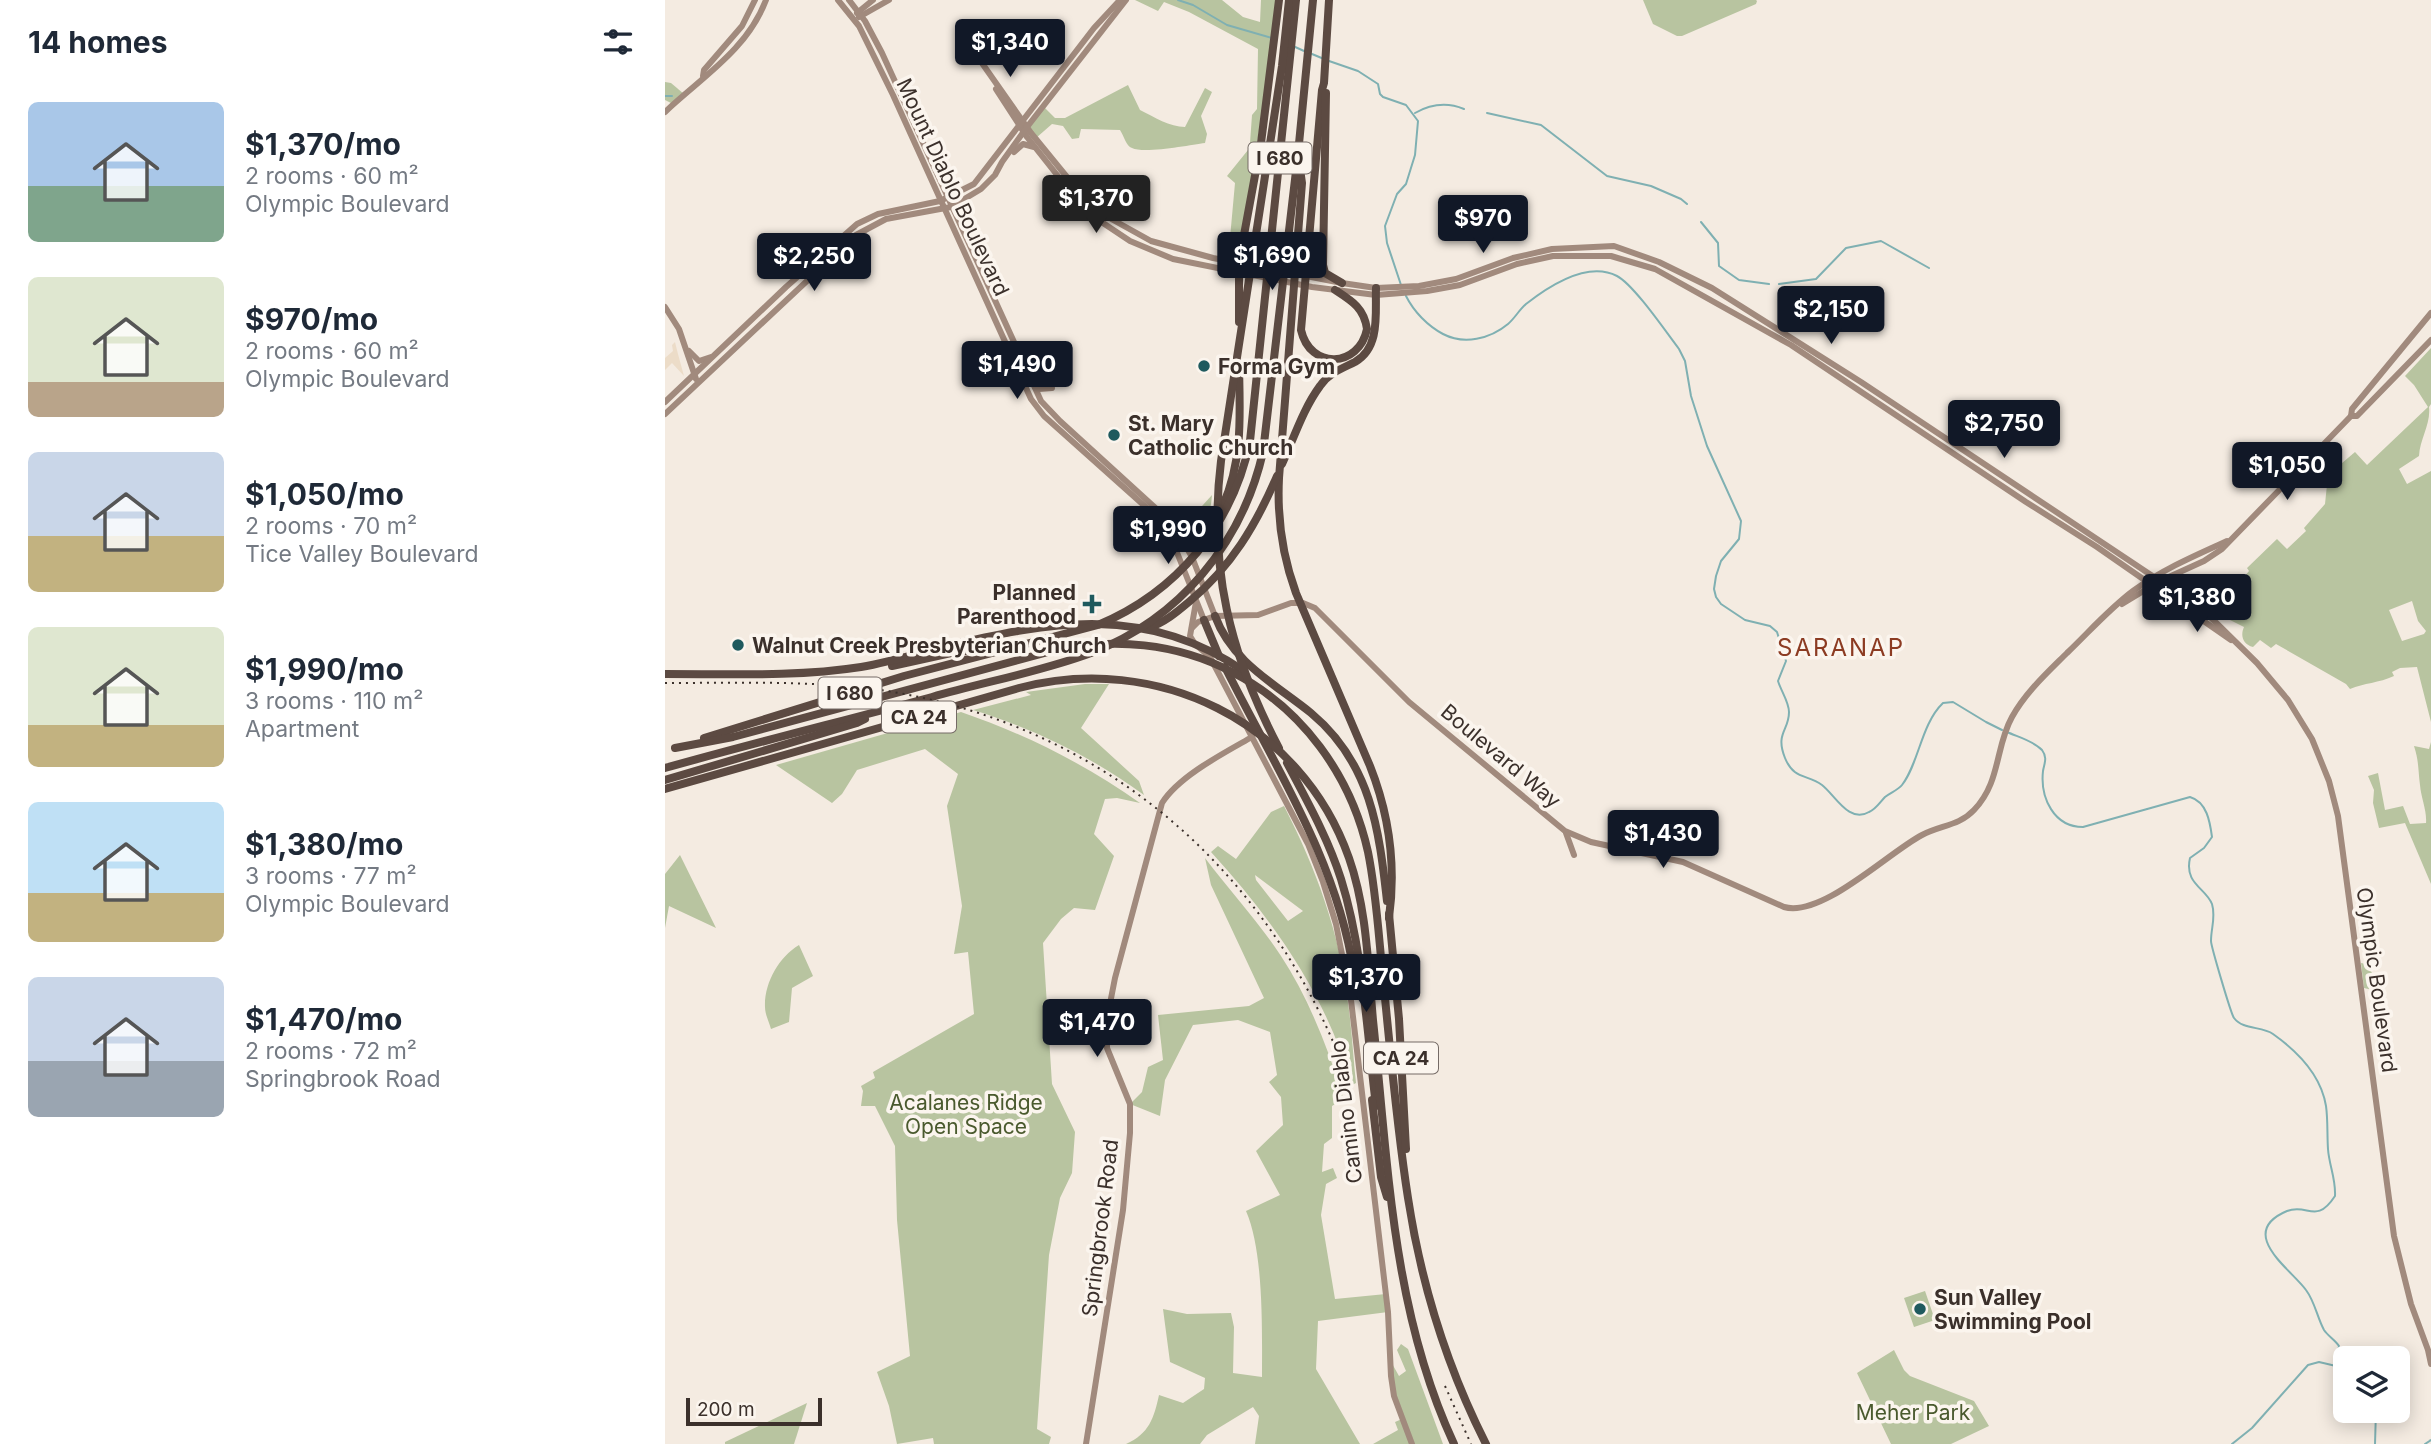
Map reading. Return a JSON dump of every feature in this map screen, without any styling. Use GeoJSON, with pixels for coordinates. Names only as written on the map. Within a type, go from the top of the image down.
{"type":"FeatureCollection","features":[{"type":"Feature","properties":{"kind":"highway"},"geometry":{"type":"LineString","coordinates":[[1206,543],[1228,493],[1240,444],[1239,267],[1261,143],[1279,1]]}},
{"type":"Feature","properties":{"kind":"highway","name":"I 680"},"geometry":{"type":"LineString","coordinates":[[665,751],[894,679],[1027,645],[1107,621],[1134,608],[1168,583],[1206,543],[1228,507],[1245,461],[1252,431],[1293,1]]}},
{"type":"Feature","properties":{"kind":"highway","name":"I 680"},"geometry":{"type":"LineString","coordinates":[[665,768],[1079,657],[1139,630],[1158,625],[1178,606],[1214,561],[1240,518],[1260,462],[1298,154],[1313,2]]}},
{"type":"Feature","properties":{"kind":"highway"},"geometry":{"type":"LineString","coordinates":[[1324,83],[1327,91],[1324,269],[1354,302],[1366,321],[1367,329],[1363,342],[1349,356],[1328,359],[1318,356],[1302,334],[1302,307],[1328,40],[1329,2]]}},
{"type":"Feature","properties":{"kind":"highway"},"geometry":{"type":"LineString","coordinates":[[1286,67],[1221,461],[1217,541],[1222,590],[1233,639],[1249,687],[1319,827],[1344,890],[1356,947],[1380,1135],[1385,1154]]}},
{"type":"Feature","properties":{"kind":"highway"},"geometry":{"type":"LineString","coordinates":[[1298,154],[1302,183],[1278,498],[1281,536],[1289,574],[1383,803],[1391,873],[1389,918]]}},
{"type":"Feature","properties":{"kind":"highway"},"geometry":{"type":"LineString","coordinates":[[1178,606],[1211,582],[1238,550],[1265,504],[1303,416],[1322,383],[1337,370],[1358,360],[1369,347],[1375,330],[1376,291]]}},
{"type":"Feature","properties":{"kind":"highway"},"geometry":{"type":"LineString","coordinates":[[1215,616],[1236,653],[1319,721],[1340,744],[1360,774],[1378,833],[1389,918]]}},
{"type":"Feature","properties":{"kind":"highway"},"geometry":{"type":"LineString","coordinates":[[1204,620],[1223,665],[1310,829],[1335,892],[1346,929],[1355,977],[1381,1177],[1393,1215]]}},
{"type":"Feature","properties":{"kind":"highway"},"geometry":{"type":"LineString","coordinates":[[792,673],[875,664],[1038,628],[1089,622],[1154,630],[1173,636],[1205,649],[1241,669],[1261,684],[1313,737],[1334,767],[1356,813],[1371,870],[1396,1115],[1408,1197]]}},
{"type":"Feature","properties":{"kind":"highway"},"geometry":{"type":"LineString","coordinates":[[675,748],[733,737],[991,667],[1081,646],[1121,643],[1180,652],[1218,665],[1253,684],[1285,708]]}},
{"type":"Feature","properties":{"kind":"highway"},"geometry":{"type":"LineString","coordinates":[[665,674],[841,674],[992,646],[1027,645]]}},
{"type":"Feature","properties":{"kind":"highway","name":"CA 24"},"geometry":{"type":"LineString","coordinates":[[665,789],[1038,683],[1077,678],[1117,679],[1177,691],[1223,710],[1269,743],[1307,782],[1328,813],[1341,838],[1354,874],[1362,913],[1385,1154],[1403,1283],[1416,1340],[1434,1396],[1454,1444]]}},
{"type":"Feature","properties":{"kind":"highway"},"geometry":{"type":"LineString","coordinates":[[665,780],[857,723],[873,714]]}},
{"type":"Feature","properties":{"kind":"highway","name":"CA 24"},"geometry":{"type":"LineString","coordinates":[[1389,918],[1399,1019],[1408,1197],[1418,1255],[1439,1331],[1486,1444]]}},
{"type":"Feature","properties":{"kind":"main road"},"geometry":{"type":"LineString","coordinates":[[703,76],[704,70],[742,26],[755,0]]}},
{"type":"Feature","properties":{"kind":"main road"},"geometry":{"type":"LineString","coordinates":[[665,111],[703,76],[708,75],[730,56],[757,19],[766,0]]}},
{"type":"Feature","properties":{"kind":"main road","name":"Mount Diablo Boulevard"},"geometry":{"type":"LineString","coordinates":[[838,0],[858,15],[943,209],[1035,406],[1157,517],[1172,540],[1204,620]]}},
{"type":"Feature","properties":{"kind":"main road","name":"Mount Diablo Boulevard"},"geometry":{"type":"LineString","coordinates":[[849,0],[888,67],[1041,401],[1173,524],[1192,557],[1215,616]]}},
{"type":"Feature","properties":{"kind":"main road"},"geometry":{"type":"LineString","coordinates":[[858,15],[873,0]]}},
{"type":"Feature","properties":{"kind":"main road"},"geometry":{"type":"LineString","coordinates":[[858,15],[889,0]]}},
{"type":"Feature","properties":{"kind":"main road"},"geometry":{"type":"LineString","coordinates":[[999,169],[1023,127],[1092,31],[1119,0]]}},
{"type":"Feature","properties":{"kind":"main road"},"geometry":{"type":"LineString","coordinates":[[665,402],[857,223],[878,214],[940,201],[974,184],[1061,86],[1095,37],[1126,0]]}},
{"type":"Feature","properties":{"kind":"main road","name":"Olympic Boulevard"},"geometry":{"type":"LineString","coordinates":[[1239,267],[1162,245],[1105,216],[1080,193],[1023,127],[977,56],[1034,147],[1075,197],[1111,230],[1162,256],[1239,267],[1390,295],[1457,279],[1513,258],[1552,249],[1614,246],[1658,262],[1712,288],[2195,602],[2257,663],[2288,700],[2312,739],[2329,781],[2338,816],[2394,1236],[2411,1304],[2430,1351],[2431,1364]]}},
{"type":"Feature","properties":{"kind":"main road"},"geometry":{"type":"LineString","coordinates":[[665,414],[856,235],[886,219],[951,207],[981,189],[1017,147],[1027,144],[1034,147]]}},
{"type":"Feature","properties":{"kind":"main road","name":"Olympic Boulevard"},"geometry":{"type":"LineString","coordinates":[[1376,291],[1387,287],[1420,289],[1461,285],[1517,264],[1553,256],[1611,256],[1655,269],[1791,345],[2131,570],[2233,641]]}},
{"type":"Feature","properties":{"kind":"main road"},"geometry":{"type":"LineString","coordinates":[[665,307],[674,319],[698,384]]}},
{"type":"Feature","properties":{"kind":"main road"},"geometry":{"type":"LineString","coordinates":[[2351,416],[2352,409],[2431,313]]}},
{"type":"Feature","properties":{"kind":"main road"},"geometry":{"type":"LineString","coordinates":[[2189,598],[2174,582],[2174,578],[2222,549],[2351,416],[2357,415],[2431,340]]}},
{"type":"Feature","properties":{"kind":"main road"},"geometry":{"type":"LineString","coordinates":[[685,345],[699,360],[713,357]]}},
{"type":"Feature","properties":{"kind":"main road"},"geometry":{"type":"LineString","coordinates":[[1035,387],[1052,388]]}},
{"type":"Feature","properties":{"kind":"main road"},"geometry":{"type":"LineString","coordinates":[[2150,584],[2227,541]]}},
{"type":"Feature","properties":{"kind":"main road"},"geometry":{"type":"LineString","coordinates":[[2199,563],[2201,557],[2216,546]]}},
{"type":"Feature","properties":{"kind":"main road"},"geometry":{"type":"LineString","coordinates":[[2131,570],[2136,580],[2135,590]]}},
{"type":"Feature","properties":{"kind":"main road"},"geometry":{"type":"LineString","coordinates":[[2158,579],[2181,573]]}},
{"type":"Feature","properties":{"kind":"main road","name":"Boulevard Way"},"geometry":{"type":"LineString","coordinates":[[1215,616],[1258,615],[1293,602],[1317,609],[1395,689],[1565,831],[1591,842],[1683,862],[1784,907],[1798,909],[1848,886],[1922,835],[1953,825],[1967,817],[1977,807],[1994,778],[2009,722],[2021,702],[2048,671],[2135,590],[2150,584]]}},
{"type":"Feature","properties":{"kind":"main road","name":"Boulevard Way"},"geometry":{"type":"LineString","coordinates":[[2118,606],[2150,584]]}},
{"type":"Feature","properties":{"kind":"main road"},"geometry":{"type":"LineString","coordinates":[[1192,628],[1196,602]]}},
{"type":"Feature","properties":{"kind":"main road"},"geometry":{"type":"LineString","coordinates":[[1192,628],[1215,616]]}},
{"type":"Feature","properties":{"kind":"main road","name":"Camino Diablo"},"geometry":{"type":"LineString","coordinates":[[1192,628],[1192,641],[1210,657],[1291,809],[1316,862],[1341,944],[1351,1000],[1387,1300],[1391,1377],[1394,1396],[1412,1444]]}},
{"type":"Feature","properties":{"kind":"main road","name":"Springbrook Road"},"geometry":{"type":"LineString","coordinates":[[1086,1444],[1123,1210],[1131,1133],[1130,1104],[1110,1058],[1106,1037],[1115,978],[1162,803],[1185,779],[1252,737]]}},
{"type":"Feature","properties":{"kind":"main road"},"geometry":{"type":"LineString","coordinates":[[1565,831],[1574,855]]}},
{"type":"Feature","properties":{"kind":"green space"},"geometry":{"type":"Polygon","coordinates":[[[1135,0],[1222,0],[1243,17],[1260,22],[1261,0],[1279,0],[1239,262],[1228,260],[1235,183],[1227,176],[1248,150],[1250,143],[1252,115],[1257,109],[1258,49],[1189,12],[1164,2],[1158,11],[1135,0]]]}},
{"type":"Feature","properties":{"kind":"green space"},"geometry":{"type":"Polygon","coordinates":[[[1643,0],[1757,1],[1756,4],[1677,36],[1653,24],[1643,0]]]}},
{"type":"Feature","properties":{"kind":"green space"},"geometry":{"type":"Polygon","coordinates":[[[665,82],[671,83],[684,94],[673,104],[665,100],[665,82]]]}},
{"type":"Feature","properties":{"kind":"green space"},"geometry":{"type":"Polygon","coordinates":[[[1128,85],[1140,110],[1179,127],[1185,127],[1205,88],[1212,92],[1201,116],[1207,134],[1205,143],[1138,150],[1128,145],[1120,130],[1081,129],[1079,138],[1072,139],[1063,126],[1052,124],[1036,138],[1027,127],[1044,107],[1055,118],[1065,118],[1128,85]]]}},
{"type":"Feature","properties":{"kind":"green space"},"geometry":{"type":"Polygon","coordinates":[[[2431,348],[2431,404],[2419,456],[2399,469],[2407,484],[2431,471],[2431,722],[2417,667],[2400,668],[2392,672],[2394,676],[2350,689],[2346,684],[2276,644],[2271,648],[2260,640],[2253,647],[2247,644],[2242,636],[2244,627],[2224,617],[2217,603],[2223,597],[2221,592],[2240,582],[2249,571],[2247,568],[2277,539],[2287,549],[2306,531],[2304,528],[2325,504],[2328,475],[2355,452],[2367,465],[2428,407],[2405,376],[2431,348]],[[2412,601],[2389,610],[2402,641],[2424,634],[2426,631],[2418,621],[2412,601]]]}},
{"type":"Feature","properties":{"kind":"green space"},"geometry":{"type":"Polygon","coordinates":[[[1212,495],[1206,522],[1192,546],[1183,527],[1212,495]]]}},
{"type":"Feature","properties":{"kind":"green space"},"geometry":{"type":"Polygon","coordinates":[[[1085,684],[1109,684],[1081,728],[1139,781],[1144,795],[1104,768],[1062,745],[973,710],[1031,695],[1026,692],[1085,684]]]}},
{"type":"Feature","properties":{"kind":"green space","name":"Acalanes Ridge Open Space"},"geometry":{"type":"Polygon","coordinates":[[[961,712],[1054,751],[1098,775],[1140,803],[1117,798],[1105,799],[1094,834],[1114,856],[1095,910],[1074,908],[1061,919],[1043,943],[1052,1084],[1075,1132],[1072,1173],[1060,1198],[1049,1255],[1037,1429],[1051,1437],[1049,1444],[934,1444],[933,1438],[897,1444],[889,1406],[877,1372],[910,1356],[897,1220],[895,1146],[875,1106],[861,1106],[861,1086],[875,1078],[873,1072],[974,1014],[968,952],[954,954],[962,906],[947,806],[958,774],[925,749],[857,770],[842,794],[832,803],[776,765],[961,712]]]}},
{"type":"Feature","properties":{"kind":"green space"},"geometry":{"type":"Polygon","coordinates":[[[2431,742],[2431,884],[2405,823],[2379,828],[2373,803],[2374,790],[2368,776],[2378,773],[2385,810],[2403,806],[2410,824],[2426,823],[2414,746],[2429,749],[2431,742]]]}},
{"type":"Feature","properties":{"kind":"green space"},"geometry":{"type":"Polygon","coordinates":[[[1284,806],[1316,877],[1333,927],[1349,1013],[1356,1083],[1352,1085],[1328,1020],[1295,960],[1256,904],[1211,852],[1218,846],[1236,859],[1271,812],[1284,806]],[[1255,875],[1256,880],[1288,921],[1303,911],[1255,875]]]}},
{"type":"Feature","properties":{"kind":"green space"},"geometry":{"type":"Polygon","coordinates":[[[680,855],[716,928],[669,906],[665,928],[665,874],[680,855]]]}},
{"type":"Feature","properties":{"kind":"green space"},"geometry":{"type":"Polygon","coordinates":[[[1205,858],[1263,931],[1291,972],[1316,1022],[1342,1093],[1343,1099],[1332,1106],[1332,1138],[1324,1144],[1322,1172],[1333,1168],[1337,1178],[1326,1184],[1321,1215],[1335,1299],[1386,1294],[1388,1312],[1318,1321],[1316,1369],[1360,1444],[1255,1444],[1259,1416],[1253,1407],[1207,1435],[1200,1444],[1126,1444],[1145,1430],[1155,1411],[1159,1395],[1183,1403],[1204,1389],[1205,1378],[1170,1362],[1163,1309],[1187,1314],[1231,1313],[1234,1327],[1233,1373],[1262,1377],[1259,1269],[1252,1228],[1246,1211],[1280,1195],[1256,1151],[1283,1125],[1281,1097],[1269,1082],[1277,1075],[1270,1032],[1238,1020],[1193,1025],[1165,1080],[1160,1116],[1130,1104],[1142,1092],[1148,1067],[1163,1060],[1158,1015],[1249,1006],[1264,998],[1211,885],[1205,858]]]}},
{"type":"Feature","properties":{"kind":"green space"},"geometry":{"type":"Polygon","coordinates":[[[799,945],[813,976],[792,988],[789,1022],[771,1029],[765,1010],[770,980],[785,956],[799,945]]]}},
{"type":"Feature","properties":{"kind":"green space"},"geometry":{"type":"Polygon","coordinates":[[[2361,963],[2366,964],[2381,986],[2377,991],[2364,988],[2361,963]]]}},
{"type":"Feature","properties":{"kind":"green space","name":"Sun Valley Swimming Pool"},"geometry":{"type":"Polygon","coordinates":[[[1925,1291],[1935,1320],[1914,1327],[1904,1298],[1925,1291]]]}},
{"type":"Feature","properties":{"kind":"green space"},"geometry":{"type":"Polygon","coordinates":[[[1401,1344],[1408,1349],[1443,1444],[1373,1444],[1398,1430],[1395,1422],[1402,1419],[1394,1396],[1390,1360],[1399,1376],[1406,1371],[1397,1350],[1401,1344]]]}},
{"type":"Feature","properties":{"kind":"green space","name":"Meher Park"},"geometry":{"type":"Polygon","coordinates":[[[1894,1350],[1910,1376],[1974,1401],[1989,1426],[1951,1444],[1891,1444],[1857,1373],[1894,1350]]]}},
{"type":"Feature","properties":{"kind":"green space"},"geometry":{"type":"Polygon","coordinates":[[[807,1403],[794,1444],[725,1444],[725,1442],[807,1403]]]}},
{"type":"Feature","properties":{"kind":"shaded area"},"geometry":{"type":"Polygon","coordinates":[[[675,342],[684,376],[672,363],[665,370],[665,358],[673,351],[672,345],[675,342]]]}},
{"type":"Feature","properties":{"kind":"waterway"},"geometry":{"type":"LineString","coordinates":[[1178,0],[1193,5],[1227,25],[1272,38]]}},
{"type":"Feature","properties":{"kind":"waterway"},"geometry":{"type":"LineString","coordinates":[[1293,46],[1304,51]]}},
{"type":"Feature","properties":{"kind":"waterway"},"geometry":{"type":"LineString","coordinates":[[1312,54],[1324,59]]}},
{"type":"Feature","properties":{"kind":"waterway"},"geometry":{"type":"LineString","coordinates":[[1329,61],[1358,71],[1378,84],[1383,97],[1406,105],[1418,121],[1415,155],[1406,184],[1397,194],[1385,226],[1387,243],[1401,285]]}},
{"type":"Feature","properties":{"kind":"waterway"},"geometry":{"type":"LineString","coordinates":[[665,96],[672,96]]}},
{"type":"Feature","properties":{"kind":"waterway"},"geometry":{"type":"LineString","coordinates":[[1415,113],[1439,105],[1464,109]]}},
{"type":"Feature","properties":{"kind":"waterway"},"geometry":{"type":"LineString","coordinates":[[1487,113],[1541,125],[1607,176],[1651,186],[1687,204]]}},
{"type":"Feature","properties":{"kind":"waterway"},"geometry":{"type":"LineString","coordinates":[[1701,222],[1718,243],[1719,266],[1739,280],[1769,284]]}},
{"type":"Feature","properties":{"kind":"waterway"},"geometry":{"type":"LineString","coordinates":[[1779,284],[1816,279],[1846,248],[1881,241],[1929,268]]}},
{"type":"Feature","properties":{"kind":"waterway"},"geometry":{"type":"LineString","coordinates":[[1406,296],[1417,313],[1432,327],[1451,337],[1468,340],[1485,337],[1501,329],[1535,297],[1557,283],[1582,274],[1606,272],[1617,276],[1641,299],[1685,361],[1691,396],[1707,446],[1741,521],[1739,539],[1721,561],[1716,576],[1716,597],[1721,604],[1745,620],[1770,626],[1777,632],[1786,661],[1778,681],[1789,712],[1781,743],[1792,770],[1822,785],[1849,811],[1862,815],[1902,785],[1925,732],[1943,703],[1953,702],[2002,730]]}},
{"type":"Feature","properties":{"kind":"waterway"},"geometry":{"type":"LineString","coordinates":[[2007,732],[2042,750],[2045,758],[2043,781],[2047,801],[2057,816],[2073,826],[2083,827],[2190,797],[2204,808],[2212,837],[2204,848],[2190,858],[2189,867],[2193,880],[2212,904],[2211,941],[2232,1014],[2238,1022],[2269,1032],[2291,1048],[2307,1065],[2323,1095],[2335,1196],[2328,1205],[2317,1211],[2294,1209],[2272,1220],[2266,1230],[2266,1240],[2280,1262],[2306,1290],[2324,1330],[2339,1346]]}},
{"type":"Feature","properties":{"kind":"waterway"},"geometry":{"type":"LineString","coordinates":[[2232,1444],[2252,1428],[2308,1365],[2319,1362],[2333,1365]]}},
{"type":"Feature","properties":{"kind":"waterway"},"geometry":{"type":"LineString","coordinates":[[2375,1444],[2376,1423]]}},
{"type":"Feature","properties":{"kind":"waterway"},"geometry":{"type":"LineString","coordinates":[[2425,1444],[2431,1440]]}},
{"type":"Feature","properties":{"kind":"railway"},"geometry":{"type":"LineString","coordinates":[[665,683],[804,684],[887,691],[968,710],[1044,739],[1113,777],[1176,824],[1231,880],[1280,943],[1320,1013],[1352,1090]]}},
{"type":"Feature","properties":{"kind":"railway"},"geometry":{"type":"LineString","coordinates":[[1445,1386],[1471,1444]]}},
{"type":"Feature","properties":{"kind":"place","name":"Forma Gym"},"geometry":{"type":"Point","coordinates":[1204,366]}},
{"type":"Feature","properties":{"kind":"place","name":"St. Mary Catholic Church"},"geometry":{"type":"Point","coordinates":[1114,435]}},
{"type":"Feature","properties":{"kind":"place","name":"Planned Parenthood"},"geometry":{"type":"Point","coordinates":[1092,604]}},
{"type":"Feature","properties":{"kind":"place","name":"Walnut Creek Presbyterian Church"},"geometry":{"type":"Point","coordinates":[738,645]}},
{"type":"Feature","properties":{"kind":"place","name":"Sun Valley Swimming Pool"},"geometry":{"type":"Point","coordinates":[1920,1309]}},
{"type":"Feature","properties":{"kind":"district","name":"SARANAP"},"geometry":{"type":"Point","coordinates":[1841,647]}}]}
